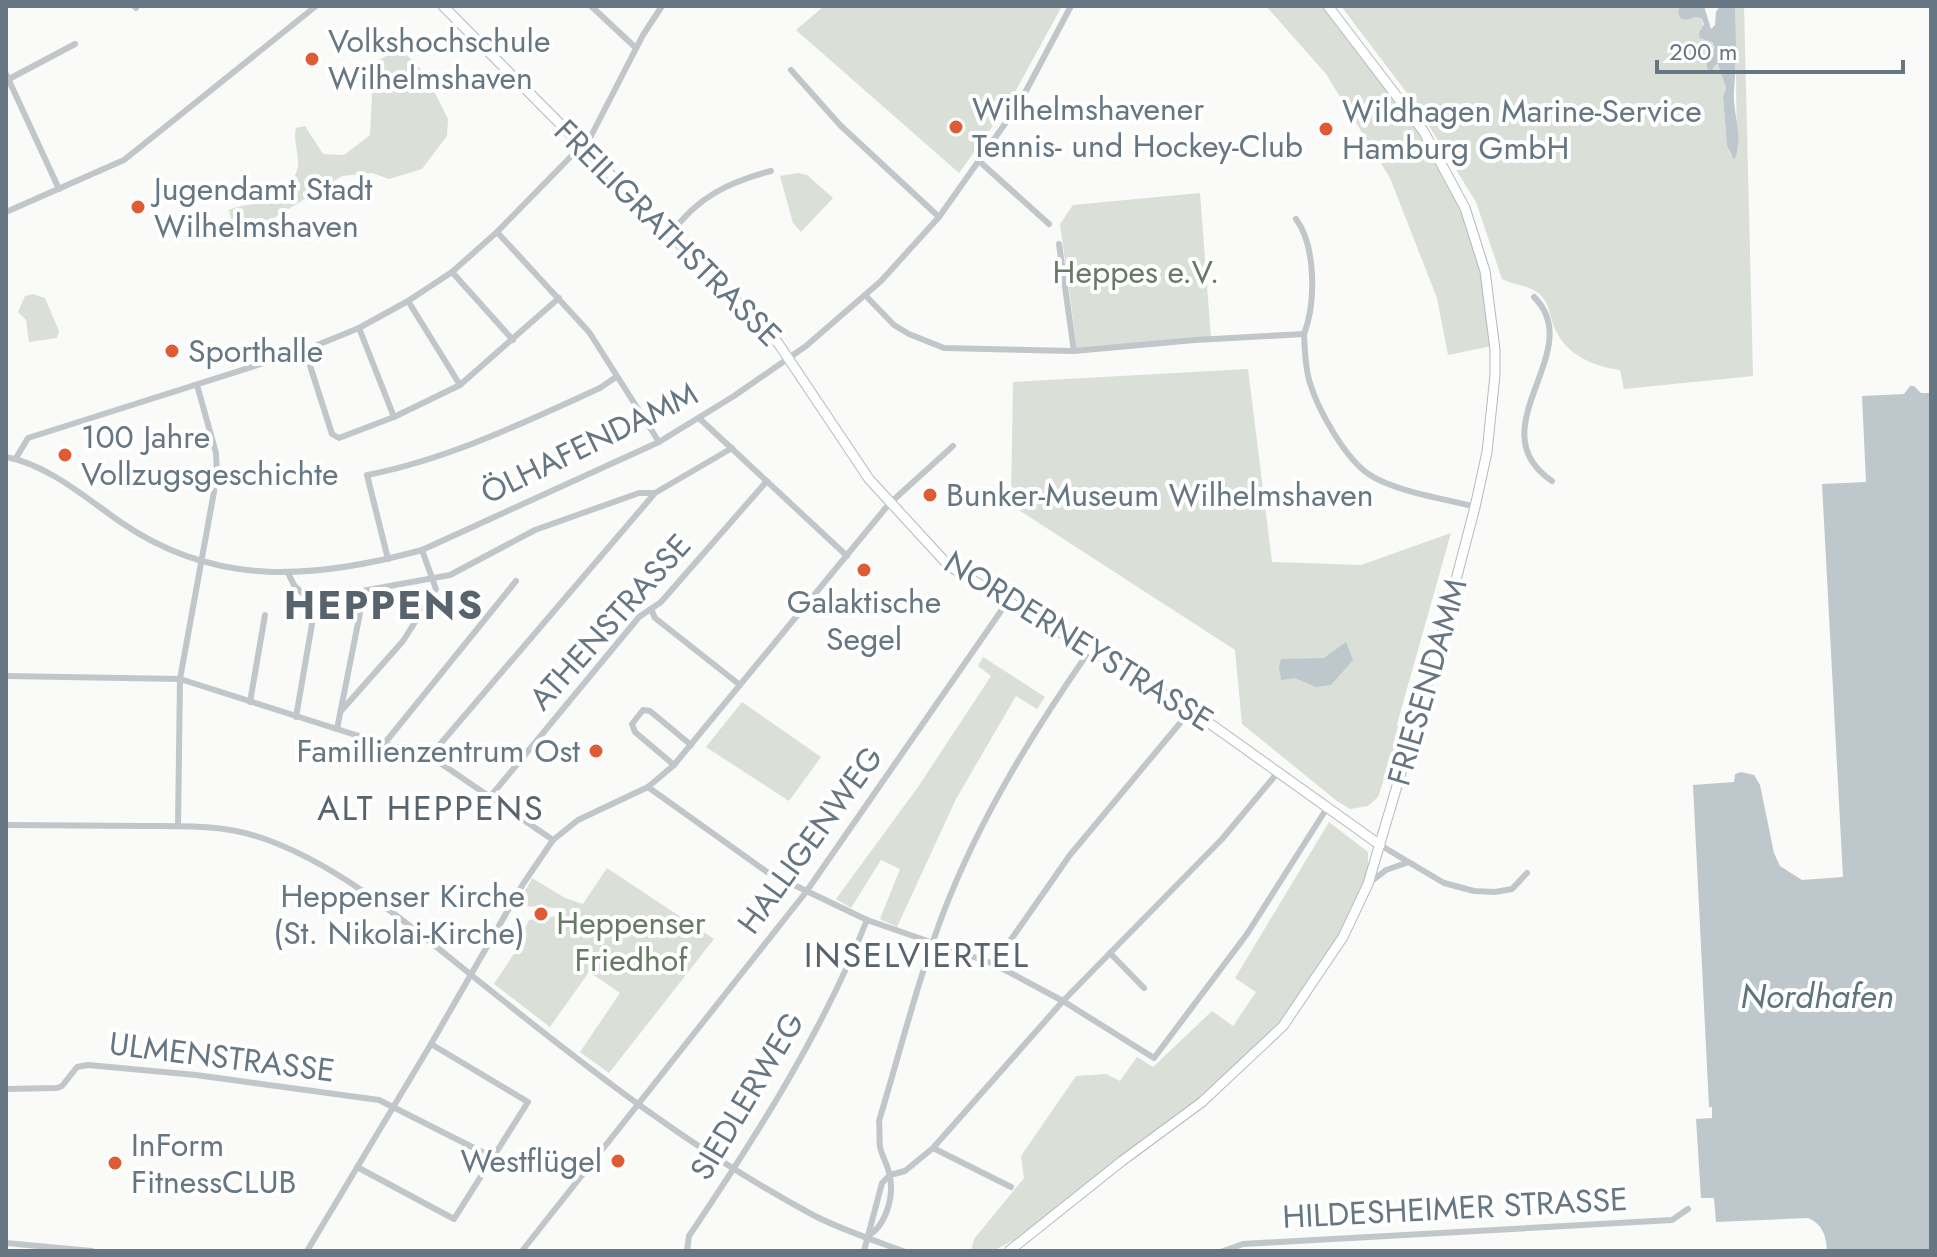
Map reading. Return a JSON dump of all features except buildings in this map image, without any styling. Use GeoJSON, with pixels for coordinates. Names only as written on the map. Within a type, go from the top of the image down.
{"type":"FeatureCollection","features":[{"type":"Feature","properties":{"kind":"main road","name":"FREILIGRATHSTRASSE"},"geometry":{"type":"LineString","coordinates":[[443,6],[790,358]]}},
{"type":"Feature","properties":{"kind":"main road","name":"FRIESENDAMM"},"geometry":{"type":"LineString","coordinates":[[1009,1251],[1202,1102],[1283,1026],[1343,937],[1368,884],[1380,845],[1441,637],[1475,507],[1487,452],[1495,375],[1485,271],[1465,208],[1424,132],[1328,6]]}},
{"type":"Feature","properties":{"kind":"main road","name":"NORDERNEYSTRASSE"},"geometry":{"type":"LineString","coordinates":[[790,358],[849,450],[889,504],[949,566],[1191,710],[1380,845]]}},
{"type":"Feature","properties":{"kind":"street"},"geometry":{"type":"LineString","coordinates":[[6,212],[124,160],[316,6]]}},
{"type":"Feature","properties":{"kind":"street"},"geometry":{"type":"LineString","coordinates":[[591,6],[636,48]]}},
{"type":"Feature","properties":{"kind":"street"},"geometry":{"type":"LineString","coordinates":[[16,458],[28,438],[305,350],[359,328],[452,272],[497,232],[591,136],[636,48],[662,6]]}},
{"type":"Feature","properties":{"kind":"street","name":"ÖLHAFENDAMM"},"geometry":{"type":"LineString","coordinates":[[6,457],[27,462],[61,481],[154,544],[202,563],[258,572],[288,573],[388,559],[422,550],[659,442],[790,358],[865,295],[939,217],[1019,104],[1071,6]]}},
{"type":"Feature","properties":{"kind":"street"},"geometry":{"type":"LineString","coordinates":[[59,189],[7,77],[75,44]]}},
{"type":"Feature","properties":{"kind":"street"},"geometry":{"type":"LineString","coordinates":[[791,70],[840,125],[939,217]]}},
{"type":"Feature","properties":{"kind":"street"},"geometry":{"type":"LineString","coordinates":[[979,161],[1049,224]]}},
{"type":"Feature","properties":{"kind":"street"},"geometry":{"type":"LineString","coordinates":[[671,234],[703,198],[737,180],[771,171]]}},
{"type":"Feature","properties":{"kind":"street"},"geometry":{"type":"LineString","coordinates":[[1296,219],[1307,237],[1312,275],[1309,322],[1304,334],[1307,371],[1315,397],[1337,436],[1358,465],[1381,481],[1475,507]]}},
{"type":"Feature","properties":{"kind":"street"},"geometry":{"type":"LineString","coordinates":[[497,232],[589,332],[659,442]]}},
{"type":"Feature","properties":{"kind":"street"},"geometry":{"type":"LineString","coordinates":[[1059,244],[1074,351]]}},
{"type":"Feature","properties":{"kind":"street"},"geometry":{"type":"LineString","coordinates":[[452,272],[513,340]]}},
{"type":"Feature","properties":{"kind":"street"},"geometry":{"type":"LineString","coordinates":[[865,295],[894,325],[944,348],[1074,351],[1304,334]]}},
{"type":"Feature","properties":{"kind":"street"},"geometry":{"type":"LineString","coordinates":[[1534,297],[1545,311],[1550,338],[1547,355],[1526,411],[1524,433],[1535,466],[1552,481]]}},
{"type":"Feature","properties":{"kind":"street"},"geometry":{"type":"LineString","coordinates":[[305,350],[332,434],[339,438],[394,417],[460,385],[559,298]]}},
{"type":"Feature","properties":{"kind":"street"},"geometry":{"type":"LineString","coordinates":[[408,301],[460,385]]}},
{"type":"Feature","properties":{"kind":"street"},"geometry":{"type":"LineString","coordinates":[[359,328],[394,417]]}},
{"type":"Feature","properties":{"kind":"street","name":"ÖLHAFENDAMM"},"geometry":{"type":"LineString","coordinates":[[388,559],[367,475],[411,467],[469,445],[600,388],[616,377]]}},
{"type":"Feature","properties":{"kind":"street"},"geometry":{"type":"LineString","coordinates":[[178,826],[180,679],[217,475],[216,453],[197,385]]}},
{"type":"Feature","properties":{"kind":"street"},"geometry":{"type":"LineString","coordinates":[[699,418],[847,556]]}},
{"type":"Feature","properties":{"kind":"street"},"geometry":{"type":"LineString","coordinates":[[307,1251],[523,884],[553,840],[578,820],[648,787],[674,765],[889,504],[953,446]]}},
{"type":"Feature","properties":{"kind":"street"},"geometry":{"type":"LineString","coordinates":[[430,756],[655,493],[732,448]]}},
{"type":"Feature","properties":{"kind":"street","name":"ATHENSTRASSE"},"geometry":{"type":"LineString","coordinates":[[490,797],[639,617],[661,602],[767,481]]}},
{"type":"Feature","properties":{"kind":"street"},"geometry":{"type":"LineString","coordinates":[[288,573],[302,593],[346,594],[450,575],[535,530],[639,493],[655,493]]}},
{"type":"Feature","properties":{"kind":"street"},"geometry":{"type":"LineString","coordinates":[[341,711],[403,641],[436,589],[422,550]]}},
{"type":"Feature","properties":{"kind":"street"},"geometry":{"type":"LineString","coordinates":[[384,744],[516,581]]}},
{"type":"Feature","properties":{"kind":"street","name":"HALLIGENWEG"},"geometry":{"type":"LineString","coordinates":[[522,1251],[806,892],[1008,601]]}},
{"type":"Feature","properties":{"kind":"street"},"geometry":{"type":"LineString","coordinates":[[651,609],[655,618],[740,685]]}},
{"type":"Feature","properties":{"kind":"street"},"geometry":{"type":"LineString","coordinates":[[337,729],[360,613]]}},
{"type":"Feature","properties":{"kind":"street"},"geometry":{"type":"LineString","coordinates":[[250,702],[265,615]]}},
{"type":"Feature","properties":{"kind":"street"},"geometry":{"type":"LineString","coordinates":[[296,717],[312,624]]}},
{"type":"Feature","properties":{"kind":"street"},"geometry":{"type":"LineString","coordinates":[[865,1237],[876,1233],[881,1225],[891,1188],[890,1175],[880,1149],[879,1121],[933,944],[962,870],[1011,772],[1047,711],[1090,650]]}},
{"type":"Feature","properties":{"kind":"street"},"geometry":{"type":"LineString","coordinates":[[6,676],[180,679],[430,756],[553,840]]}},
{"type":"Feature","properties":{"kind":"street"},"geometry":{"type":"LineString","coordinates":[[674,765],[635,732],[632,724],[643,710],[650,711],[691,745]]}},
{"type":"Feature","properties":{"kind":"street"},"geometry":{"type":"LineString","coordinates":[[994,964],[1070,855],[1191,710]]}},
{"type":"Feature","properties":{"kind":"street"},"geometry":{"type":"LineString","coordinates":[[864,1251],[865,1237],[882,1183],[890,1175],[905,1171],[933,1148],[1063,1001],[1222,839],[1279,771]]}},
{"type":"Feature","properties":{"kind":"street"},"geometry":{"type":"LineString","coordinates":[[648,787],[767,872],[867,920],[994,964],[1063,1001],[1154,1058],[1247,934],[1327,808]]}},
{"type":"Feature","properties":{"kind":"street"},"geometry":{"type":"LineString","coordinates":[[6,825],[178,826],[230,830],[260,837],[327,867],[448,955],[598,1077],[639,1106],[734,1169],[815,1216],[903,1251]]}},
{"type":"Feature","properties":{"kind":"street"},"geometry":{"type":"LineString","coordinates":[[1380,845],[1444,883],[1484,892],[1512,889],[1527,873]]}},
{"type":"Feature","properties":{"kind":"street"},"geometry":{"type":"LineString","coordinates":[[1368,884],[1386,870],[1407,863]]}},
{"type":"Feature","properties":{"kind":"street","name":"SIEDLERWEG"},"geometry":{"type":"LineString","coordinates":[[687,1251],[689,1236],[801,1061],[843,978],[867,920]]}},
{"type":"Feature","properties":{"kind":"street"},"geometry":{"type":"LineString","coordinates":[[1110,953],[1144,988]]}},
{"type":"Feature","properties":{"kind":"street"},"geometry":{"type":"LineString","coordinates":[[357,1167],[454,1219],[528,1102],[431,1044]]}},
{"type":"Feature","properties":{"kind":"street","name":"ULMENSTRASSE"},"geometry":{"type":"LineString","coordinates":[[6,1089],[57,1088],[77,1067],[88,1065],[196,1075],[379,1100],[494,1158]]}},
{"type":"Feature","properties":{"kind":"street"},"geometry":{"type":"LineString","coordinates":[[933,1148],[1011,1187]]}},
{"type":"Feature","properties":{"kind":"street","name":"HILDESHEIMER STRASSE"},"geometry":{"type":"LineString","coordinates":[[1223,1251],[1243,1244],[1672,1220],[1688,1209]]}},
{"type":"Feature","properties":{"kind":"street"},"geometry":{"type":"LineString","coordinates":[[6,1243],[92,1251]]}},
{"type":"Feature","properties":{"kind":"green space"},"geometry":{"type":"Polygon","coordinates":[[[824,6],[1062,6],[1008,105],[959,173],[796,30],[824,6]]]}},
{"type":"Feature","properties":{"kind":"green space"},"geometry":{"type":"Polygon","coordinates":[[[1266,6],[1325,6],[1417,129],[1449,181],[1468,226],[1482,277],[1492,346],[1448,355],[1437,298],[1390,178],[1326,74],[1266,6]]]}},
{"type":"Feature","properties":{"kind":"green space"},"geometry":{"type":"Polygon","coordinates":[[[1341,6],[1680,6],[1678,12],[1686,20],[1696,16],[1701,18],[1715,48],[1709,52],[1715,65],[1718,64],[1726,88],[1723,97],[1727,146],[1731,156],[1738,150],[1735,6],[1744,6],[1753,376],[1624,389],[1620,370],[1593,363],[1569,348],[1557,333],[1543,297],[1530,288],[1502,279],[1476,202],[1416,105],[1341,6]]]}},
{"type":"Feature","properties":{"kind":"green space"},"geometry":{"type":"Polygon","coordinates":[[[390,54],[406,54],[426,75],[448,119],[447,136],[422,169],[389,179],[372,173],[342,176],[256,229],[240,231],[232,223],[229,210],[276,197],[294,177],[298,166],[296,128],[305,126],[323,154],[344,155],[370,135],[370,65],[390,54]]]}},
{"type":"Feature","properties":{"kind":"green space"},"geometry":{"type":"Polygon","coordinates":[[[807,175],[833,198],[801,232],[793,223],[780,176],[807,175]]]}},
{"type":"Feature","properties":{"kind":"green space","name":"Heppes e.V."},"geometry":{"type":"Polygon","coordinates":[[[1200,193],[1211,338],[1077,349],[1060,224],[1073,205],[1200,193]]]}},
{"type":"Feature","properties":{"kind":"green space"},"geometry":{"type":"Polygon","coordinates":[[[33,294],[45,298],[59,331],[57,338],[29,342],[26,320],[18,312],[25,296],[33,294]]]}},
{"type":"Feature","properties":{"kind":"green space"},"geometry":{"type":"Polygon","coordinates":[[[1248,369],[1272,562],[1361,565],[1451,533],[1397,724],[1400,732],[1378,797],[1368,806],[1350,809],[1337,801],[1242,724],[1235,650],[1011,505],[1013,382],[1248,369]]]}},
{"type":"Feature","properties":{"kind":"green space"},"geometry":{"type":"Polygon","coordinates":[[[983,657],[1045,697],[1037,709],[1016,696],[956,799],[897,927],[880,919],[900,869],[881,860],[851,908],[836,899],[918,787],[991,676],[978,666],[983,657]]]}},
{"type":"Feature","properties":{"kind":"green space"},"geometry":{"type":"Polygon","coordinates":[[[742,702],[821,757],[789,801],[706,747],[742,702]]]}},
{"type":"Feature","properties":{"kind":"green space"},"geometry":{"type":"Polygon","coordinates":[[[1329,822],[1368,852],[1368,872],[1341,936],[1282,1025],[1202,1101],[1014,1240],[993,1251],[971,1251],[974,1239],[1024,1178],[1021,1156],[1076,1076],[1106,1074],[1120,1081],[1137,1057],[1153,1067],[1212,1011],[1233,1026],[1256,992],[1235,978],[1329,822]]]}},
{"type":"Feature","properties":{"kind":"green space","name":"Heppenser Friedhof"},"geometry":{"type":"Polygon","coordinates":[[[607,868],[714,939],[609,1073],[580,1052],[620,993],[589,972],[550,1027],[494,984],[527,934],[524,931],[529,920],[558,916],[557,908],[523,906],[522,897],[532,878],[565,898],[583,904],[607,868]]]}},
{"type":"Feature","properties":{"kind":"water"},"geometry":{"type":"Polygon","coordinates":[[[1680,6],[1704,6],[1711,29],[1720,6],[1735,6],[1734,99],[1738,144],[1734,160],[1727,146],[1723,97],[1726,88],[1718,64],[1711,72],[1707,68],[1706,56],[1715,48],[1712,42],[1700,38],[1704,24],[1701,18],[1680,18],[1680,6]]]}},
{"type":"Feature","properties":{"kind":"water","name":"Nordhafen"},"geometry":{"type":"Polygon","coordinates":[[[1910,386],[1921,393],[1931,393],[1931,1251],[1827,1251],[1823,1231],[1808,1218],[1716,1222],[1714,1198],[1701,1198],[1696,1119],[1712,1118],[1712,1107],[1709,1107],[1693,785],[1734,782],[1735,774],[1741,772],[1754,775],[1760,785],[1774,853],[1780,866],[1802,880],[1843,877],[1822,484],[1866,482],[1862,396],[1904,394],[1910,386]]]}},
{"type":"Feature","properties":{"kind":"water"},"geometry":{"type":"Polygon","coordinates":[[[1346,642],[1353,660],[1331,685],[1316,687],[1295,678],[1281,680],[1281,659],[1324,658],[1346,642]]]}},
{"type":"Feature","properties":{"kind":"place","name":"Volkshochschule Wilhelmshaven"},"geometry":{"type":"Point","coordinates":[312,59]}},
{"type":"Feature","properties":{"kind":"place","name":"Wilhelmshavener Tennis- und Hockey-Club"},"geometry":{"type":"Point","coordinates":[956,127]}},
{"type":"Feature","properties":{"kind":"place","name":"Wildhagen Marine-Service Hamburg GmbH"},"geometry":{"type":"Point","coordinates":[1326,129]}},
{"type":"Feature","properties":{"kind":"place","name":"Jugendamt Stadt Wilhelmshaven"},"geometry":{"type":"Point","coordinates":[138,207]}},
{"type":"Feature","properties":{"kind":"place","name":"Sporthalle"},"geometry":{"type":"Point","coordinates":[172,351]}},
{"type":"Feature","properties":{"kind":"place","name":"100 Jahre Vollzugsgeschichte"},"geometry":{"type":"Point","coordinates":[65,455]}},
{"type":"Feature","properties":{"kind":"place","name":"Bunker-Museum Wilhelmshaven"},"geometry":{"type":"Point","coordinates":[930,495]}},
{"type":"Feature","properties":{"kind":"place","name":"Galaktische Segel"},"geometry":{"type":"Point","coordinates":[864,570]}},
{"type":"Feature","properties":{"kind":"place","name":"Famillienzentrum Ost"},"geometry":{"type":"Point","coordinates":[596,751]}},
{"type":"Feature","properties":{"kind":"place","name":"Heppenser Kirche (St. Nikolai-Kirche)"},"geometry":{"type":"Point","coordinates":[541,914]}},
{"type":"Feature","properties":{"kind":"place","name":"Westflügel"},"geometry":{"type":"Point","coordinates":[618,1161]}},
{"type":"Feature","properties":{"kind":"place","name":"InForm FitnessCLUB"},"geometry":{"type":"Point","coordinates":[115,1163]}},
{"type":"Feature","properties":{"kind":"district","name":"HEPPENS"},"geometry":{"type":"Point","coordinates":[384,605]}},
{"type":"Feature","properties":{"kind":"district","name":"ALT HEPPENS"},"geometry":{"type":"Point","coordinates":[431,808]}},
{"type":"Feature","properties":{"kind":"district","name":"INSELVIERTEL"},"geometry":{"type":"Point","coordinates":[917,955]}}]}
